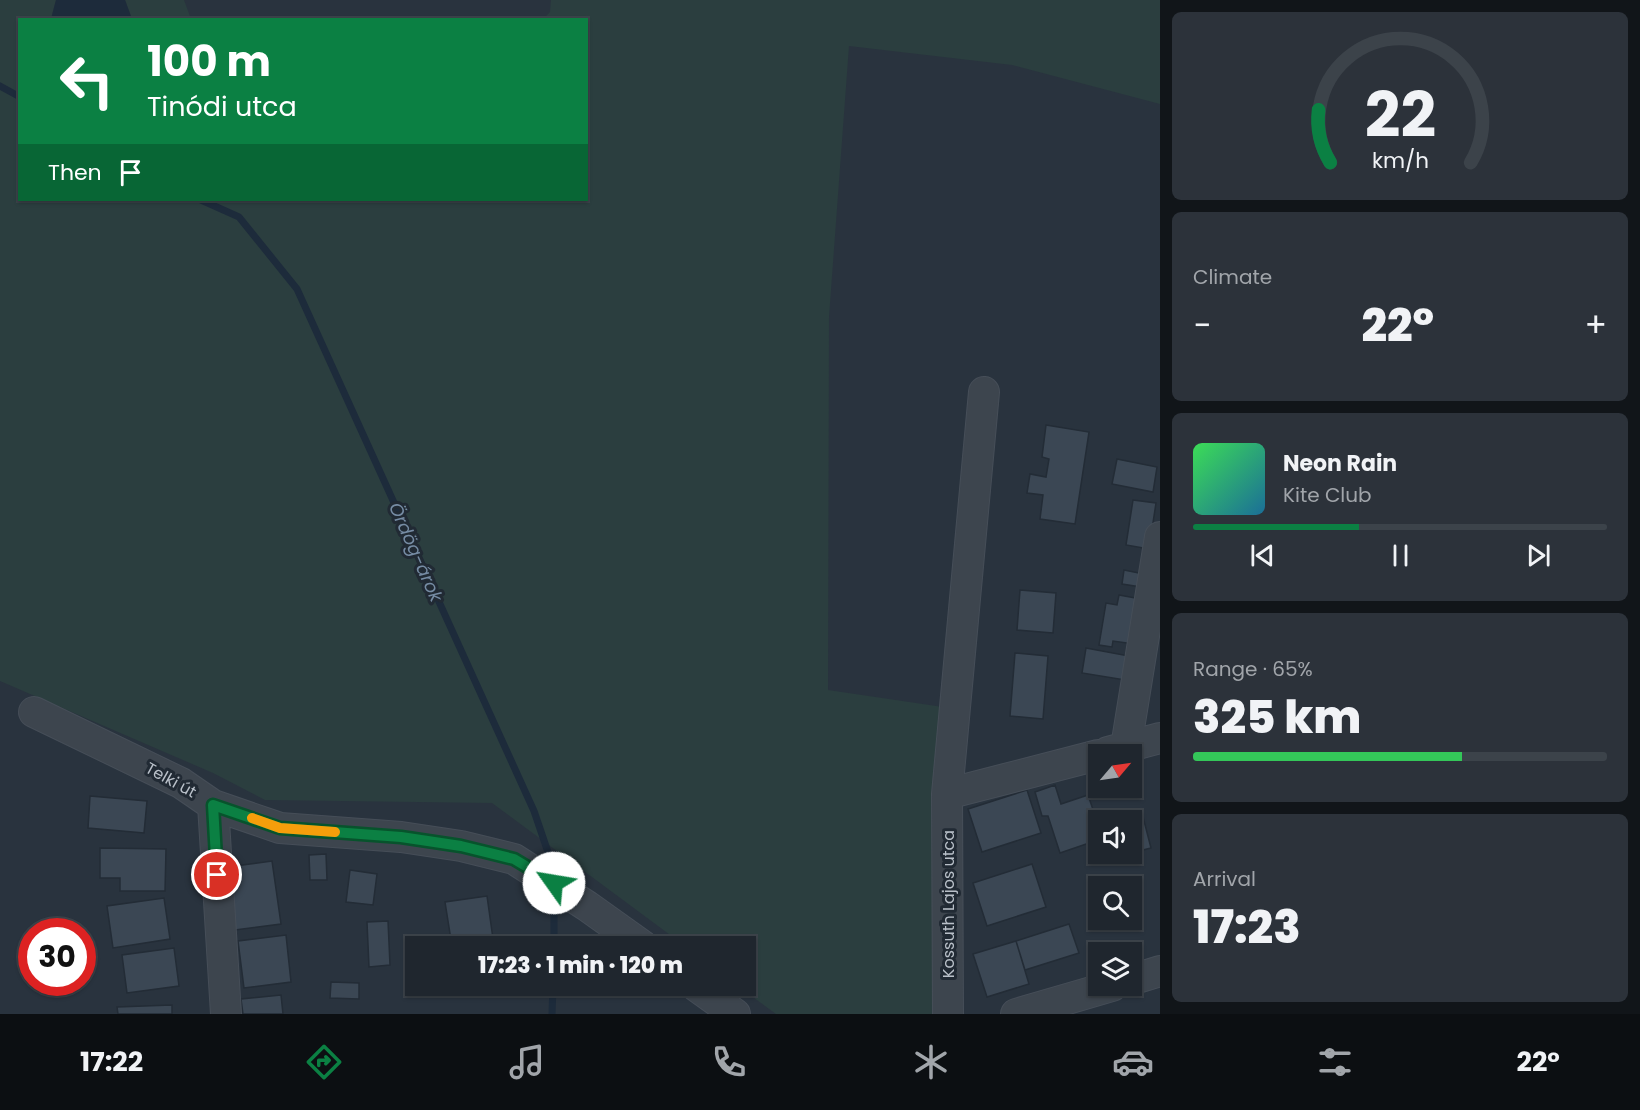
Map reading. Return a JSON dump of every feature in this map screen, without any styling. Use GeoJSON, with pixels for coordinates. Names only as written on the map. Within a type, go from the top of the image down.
{"type":"FeatureCollection","features":[{"type":"Feature","properties":{"kind":"street","name":"Kossuth Lajos utca"},"geometry":{"type":"LineString","coordinates":[[948,1014],[947,794],[984,392]]}},
{"type":"Feature","properties":{"kind":"street"},"geometry":{"type":"LineString","coordinates":[[1110,744],[1160,537]]}},
{"type":"Feature","properties":{"kind":"street","name":"Telki út"},"geometry":{"type":"LineString","coordinates":[[34,712],[181,783],[213,805],[280,828],[401,837],[461,846],[514,859],[537,872],[629,936]]}},
{"type":"Feature","properties":{"kind":"street"},"geometry":{"type":"LineString","coordinates":[[1138,744],[1160,738]]}},
{"type":"Feature","properties":{"kind":"street"},"geometry":{"type":"LineString","coordinates":[[947,794],[1088,757]]}},
{"type":"Feature","properties":{"kind":"street"},"geometry":{"type":"LineString","coordinates":[[213,805],[226,1014]]}},
{"type":"Feature","properties":{"kind":"street"},"geometry":{"type":"LineString","coordinates":[[1142,977],[1160,971]]}},
{"type":"Feature","properties":{"kind":"street"},"geometry":{"type":"LineString","coordinates":[[1016,1014],[1088,993]]}},
{"type":"Feature","properties":{"kind":"street"},"geometry":{"type":"LineString","coordinates":[[710,996],[735,1014]]}},
{"type":"Feature","properties":{"kind":"shaded area"},"geometry":{"type":"Polygon","coordinates":[[[0,0],[56,0],[51,18],[18,18],[18,201],[588,201],[588,18],[544,18],[550,12],[551,0],[1160,0],[1160,104],[1012,65],[849,46],[829,317],[828,690],[943,707],[938,770],[933,1014],[776,1014],[752,996],[756,996],[756,936],[672,936],[492,803],[265,800],[213,773],[0,681],[0,0]]]}},
{"type":"Feature","properties":{"kind":"shaded area"},"geometry":{"type":"Polygon","coordinates":[[[125,0],[184,0],[191,18],[132,18],[125,0]]]}},
{"type":"Feature","properties":{"kind":"water"},"geometry":{"type":"Polygon","coordinates":[[[56,0],[125,0],[132,18],[51,18],[56,0]]]}},
{"type":"Feature","properties":{"kind":"building"},"geometry":{"type":"Polygon","coordinates":[[[1046,425],[1089,432],[1075,524],[1040,519],[1043,495],[1027,493],[1030,474],[1046,477],[1049,459],[1042,457],[1046,425]]]}},
{"type":"Feature","properties":{"kind":"building"},"geometry":{"type":"Polygon","coordinates":[[[1117,459],[1157,467],[1153,492],[1112,484],[1117,459]]]}},
{"type":"Feature","properties":{"kind":"building"},"geometry":{"type":"Polygon","coordinates":[[[1133,500],[1156,503],[1149,549],[1126,545],[1133,500]]]}},
{"type":"Feature","properties":{"kind":"building"},"geometry":{"type":"Polygon","coordinates":[[[1124,570],[1144,574],[1141,587],[1122,584],[1124,570]]]}},
{"type":"Feature","properties":{"kind":"building"},"geometry":{"type":"Polygon","coordinates":[[[1020,590],[1056,593],[1053,633],[1017,630],[1020,590]]]}},
{"type":"Feature","properties":{"kind":"building"},"geometry":{"type":"Polygon","coordinates":[[[1119,595],[1141,599],[1134,644],[1113,641],[1112,647],[1099,645],[1106,603],[1117,605],[1119,595]]]}},
{"type":"Feature","properties":{"kind":"building"},"geometry":{"type":"Polygon","coordinates":[[[1086,648],[1129,656],[1125,680],[1082,673],[1086,648]]]}},
{"type":"Feature","properties":{"kind":"building"},"geometry":{"type":"Polygon","coordinates":[[[1015,653],[1048,656],[1043,719],[1010,716],[1015,653]]]}},
{"type":"Feature","properties":{"kind":"building"},"geometry":{"type":"Polygon","coordinates":[[[1055,785],[1061,804],[1088,795],[1093,810],[1088,810],[1088,843],[1060,853],[1048,816],[1042,816],[1035,792],[1055,785]]]}},
{"type":"Feature","properties":{"kind":"building"},"geometry":{"type":"Polygon","coordinates":[[[1027,790],[1041,833],[982,852],[968,809],[1027,790]]]}},
{"type":"Feature","properties":{"kind":"building"},"geometry":{"type":"Polygon","coordinates":[[[90,796],[147,801],[144,833],[88,828],[90,796]]]}},
{"type":"Feature","properties":{"kind":"building"},"geometry":{"type":"Polygon","coordinates":[[[1142,813],[1151,848],[1142,850],[1142,813]]]}},
{"type":"Feature","properties":{"kind":"building"},"geometry":{"type":"Polygon","coordinates":[[[100,848],[166,849],[165,891],[120,891],[120,878],[100,878],[100,848]]]}},
{"type":"Feature","properties":{"kind":"building"},"geometry":{"type":"Polygon","coordinates":[[[326,854],[327,880],[310,880],[309,855],[326,854]]]}},
{"type":"Feature","properties":{"kind":"building"},"geometry":{"type":"Polygon","coordinates":[[[272,861],[281,924],[235,930],[227,867],[272,861]]]}},
{"type":"Feature","properties":{"kind":"building"},"geometry":{"type":"Polygon","coordinates":[[[1032,864],[1046,907],[987,926],[973,883],[1032,864]]]}},
{"type":"Feature","properties":{"kind":"building"},"geometry":{"type":"Polygon","coordinates":[[[350,870],[377,874],[373,905],[346,902],[350,870]]]}},
{"type":"Feature","properties":{"kind":"building"},"geometry":{"type":"Polygon","coordinates":[[[487,896],[493,936],[450,936],[445,902],[487,896]]]}},
{"type":"Feature","properties":{"kind":"building"},"geometry":{"type":"Polygon","coordinates":[[[164,898],[170,939],[113,948],[107,906],[164,898]]]}},
{"type":"Feature","properties":{"kind":"building"},"geometry":{"type":"Polygon","coordinates":[[[388,921],[390,965],[369,967],[367,922],[388,921]]]}},
{"type":"Feature","properties":{"kind":"building"},"geometry":{"type":"Polygon","coordinates":[[[1069,924],[1079,953],[1025,970],[1016,941],[1069,924]]]}},
{"type":"Feature","properties":{"kind":"building"},"geometry":{"type":"Polygon","coordinates":[[[286,935],[291,982],[244,988],[238,941],[286,935]]]}},
{"type":"Feature","properties":{"kind":"building"},"geometry":{"type":"Polygon","coordinates":[[[1016,941],[1029,984],[987,997],[973,954],[1016,941]]]}},
{"type":"Feature","properties":{"kind":"building"},"geometry":{"type":"Polygon","coordinates":[[[174,948],[179,986],[127,993],[122,955],[174,948]]]}},
{"type":"Feature","properties":{"kind":"building"},"geometry":{"type":"Polygon","coordinates":[[[331,982],[359,983],[359,999],[330,998],[331,982]]]}},
{"type":"Feature","properties":{"kind":"building"},"geometry":{"type":"Polygon","coordinates":[[[281,995],[283,1014],[243,1014],[241,999],[281,995]]]}},
{"type":"Feature","properties":{"kind":"building"},"geometry":{"type":"Polygon","coordinates":[[[172,1005],[172,1014],[118,1014],[117,1007],[172,1005]]]}},
{"type":"Feature","properties":{"kind":"waterway","name":"Ördög-árok"},"geometry":{"type":"LineString","coordinates":[[0,86],[18,96]]}},
{"type":"Feature","properties":{"kind":"waterway","name":"Ördög-árok"},"geometry":{"type":"LineString","coordinates":[[203,201],[239,217],[297,289],[534,811],[551,861],[552,872]]}},
{"type":"Feature","properties":{"kind":"waterway","name":"Ördög-árok"},"geometry":{"type":"LineString","coordinates":[[554,895],[554,936]]}},
{"type":"Feature","properties":{"kind":"waterway","name":"Ördög-árok"},"geometry":{"type":"LineString","coordinates":[[552,1014],[553,996]]}},
{"type":"Feature","properties":{"kind":"slow traffic"},"geometry":{"type":"LineString","coordinates":[[252,818],[280,828],[335,832]]}},
{"type":"Feature","properties":{"kind":"route"},"geometry":{"type":"LineString","coordinates":[[217,875],[213,805],[280,828],[401,837],[461,846],[514,859],[554,883]]}}]}
